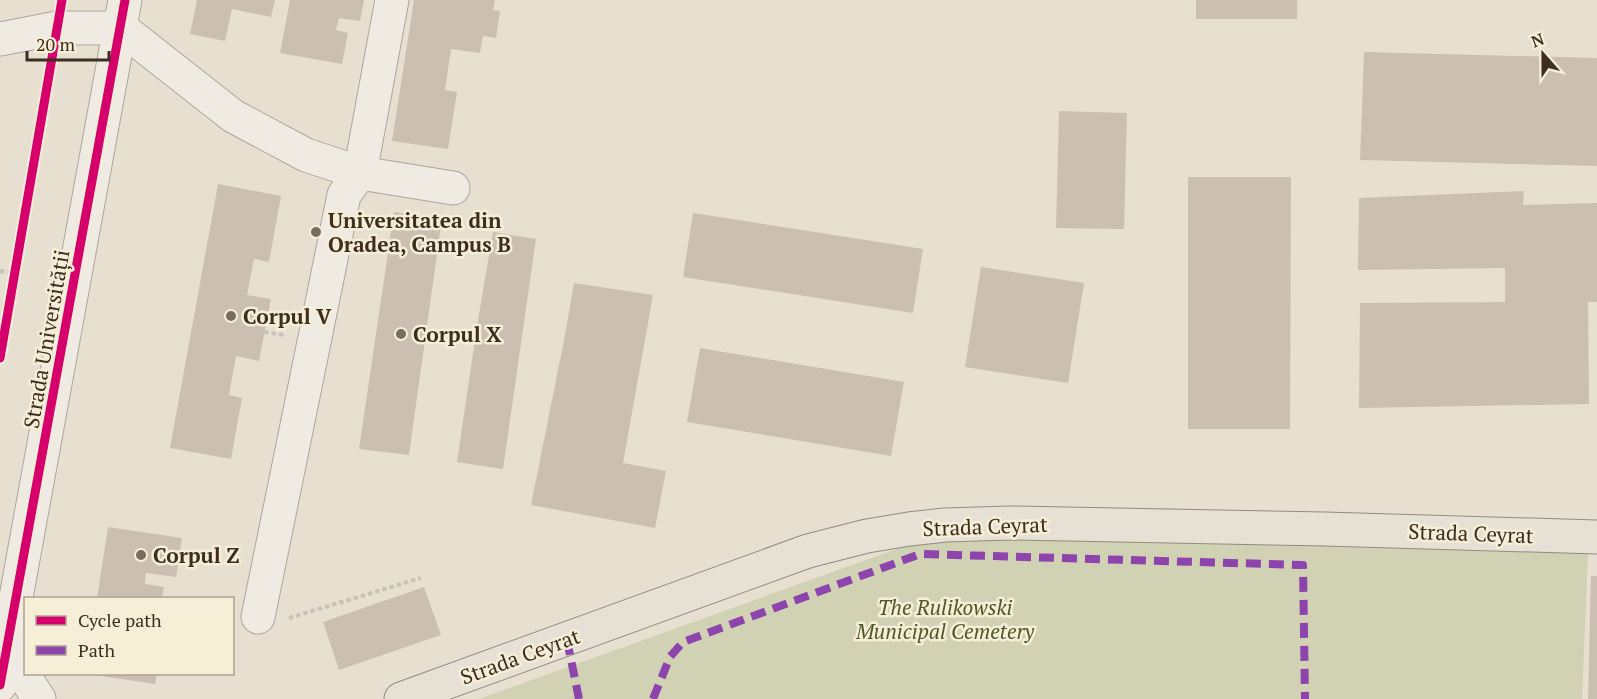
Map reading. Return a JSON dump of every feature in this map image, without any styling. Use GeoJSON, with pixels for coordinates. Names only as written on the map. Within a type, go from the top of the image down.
{"type":"FeatureCollection","features":[{"type":"Feature","properties":{"kind":"main road","name":"Strada Ceyrat"},"geometry":{"type":"LineString","coordinates":[[401,699],[808,551],[867,536],[909,529],[945,525],[1010,523],[1597,537]]}},
{"type":"Feature","properties":{"kind":"street"},"geometry":{"type":"LineString","coordinates":[[258,617],[344,195],[360,172],[392,0]]}},
{"type":"Feature","properties":{"kind":"street"},"geometry":{"type":"LineString","coordinates":[[0,39],[123,14],[233,116],[306,155],[360,172],[453,188]]}},
{"type":"Feature","properties":{"kind":"street","name":"Strada Universității"},"geometry":{"type":"LineString","coordinates":[[0,684],[123,14]]}},
{"type":"Feature","properties":{"kind":"street"},"geometry":{"type":"LineString","coordinates":[[6,648],[39,699]]}},
{"type":"Feature","properties":{"kind":"path"},"geometry":{"type":"LineString","coordinates":[[13,284],[17,262]]}},
{"type":"Feature","properties":{"kind":"path"},"geometry":{"type":"LineString","coordinates":[[0,271],[15,273]]}},
{"type":"Feature","properties":{"kind":"path"},"geometry":{"type":"LineString","coordinates":[[258,617],[281,621],[421,578]]}},
{"type":"Feature","properties":{"kind":"green space","name":"The Rulikowski Municipal Cemetery"},"geometry":{"type":"Polygon","coordinates":[[[930,537],[1320,542],[1588,552],[1582,699],[479,699],[930,537]]]}},
{"type":"Feature","properties":{"kind":"building"},"geometry":{"type":"Polygon","coordinates":[[[197,0],[275,0],[271,17],[232,9],[225,41],[190,34],[197,0]]]}},
{"type":"Feature","properties":{"kind":"building"},"geometry":{"type":"Polygon","coordinates":[[[290,0],[364,0],[360,21],[339,18],[336,30],[348,33],[342,64],[280,53],[290,0]]]}},
{"type":"Feature","properties":{"kind":"building"},"geometry":{"type":"Polygon","coordinates":[[[414,0],[495,0],[493,10],[500,11],[496,38],[483,36],[480,53],[451,49],[445,90],[457,92],[448,149],[392,141],[414,0]]]}},
{"type":"Feature","properties":{"kind":"building"},"geometry":{"type":"Polygon","coordinates":[[[1196,0],[1297,0],[1297,19],[1196,19],[1196,0]]]}},
{"type":"Feature","properties":{"kind":"building"},"geometry":{"type":"Polygon","coordinates":[[[1364,52],[1597,58],[1597,166],[1360,160],[1364,52]]]}},
{"type":"Feature","properties":{"kind":"building"},"geometry":{"type":"Polygon","coordinates":[[[1059,111],[1127,113],[1124,229],[1056,228],[1059,111]]]}},
{"type":"Feature","properties":{"kind":"building"},"geometry":{"type":"Polygon","coordinates":[[[1188,177],[1291,177],[1290,429],[1188,429],[1188,177]]]}},
{"type":"Feature","properties":{"kind":"building","name":"Corpul V"},"geometry":{"type":"Polygon","coordinates":[[[218,184],[281,196],[269,262],[254,259],[247,295],[271,299],[259,361],[236,356],[229,395],[242,398],[231,459],[170,448],[218,184]]]}},
{"type":"Feature","properties":{"kind":"building"},"geometry":{"type":"Polygon","coordinates":[[[1524,191],[1523,205],[1597,203],[1597,302],[1588,302],[1589,404],[1359,408],[1360,303],[1505,302],[1505,268],[1358,270],[1359,198],[1524,191]]]}},
{"type":"Feature","properties":{"kind":"building","name":"Corpul X"},"geometry":{"type":"Polygon","coordinates":[[[394,212],[442,218],[409,455],[359,449],[394,212]]]}},
{"type":"Feature","properties":{"kind":"building"},"geometry":{"type":"Polygon","coordinates":[[[693,213],[923,249],[913,313],[683,277],[693,213]]]}},
{"type":"Feature","properties":{"kind":"building"},"geometry":{"type":"Polygon","coordinates":[[[493,232],[536,239],[503,469],[457,462],[493,232]]]}},
{"type":"Feature","properties":{"kind":"building"},"geometry":{"type":"Polygon","coordinates":[[[981,267],[1084,283],[1068,383],[965,367],[981,267]]]}},
{"type":"Feature","properties":{"kind":"building"},"geometry":{"type":"Polygon","coordinates":[[[574,283],[653,295],[623,463],[666,471],[655,528],[531,505],[574,283]]]}},
{"type":"Feature","properties":{"kind":"building"},"geometry":{"type":"Polygon","coordinates":[[[700,348],[904,382],[891,456],[687,422],[700,348]]]}},
{"type":"Feature","properties":{"kind":"building","name":"Corpul Z"},"geometry":{"type":"Polygon","coordinates":[[[108,527],[182,538],[176,577],[146,573],[145,584],[164,587],[162,597],[97,597],[108,527]]]}},
{"type":"Feature","properties":{"kind":"building"},"geometry":{"type":"Polygon","coordinates":[[[1591,576],[1597,576],[1597,699],[1588,699],[1591,576]]]}},
{"type":"Feature","properties":{"kind":"building"},"geometry":{"type":"Polygon","coordinates":[[[424,587],[441,635],[339,670],[323,622],[424,587]]]}},
{"type":"Feature","properties":{"kind":"building"},"geometry":{"type":"Polygon","coordinates":[[[94,675],[157,675],[155,684],[94,675]]]}},
{"type":"Feature","properties":{"kind":"marked path"},"geometry":{"type":"LineString","coordinates":[[653,699],[670,657],[683,642],[920,554],[1303,565],[1305,699]]}},
{"type":"Feature","properties":{"kind":"marked path"},"geometry":{"type":"LineString","coordinates":[[567,640],[579,699]]}},
{"type":"Feature","properties":{"kind":"cycle path"},"geometry":{"type":"LineString","coordinates":[[0,358],[62,0]]}},
{"type":"Feature","properties":{"kind":"cycle path"},"geometry":{"type":"LineString","coordinates":[[0,685],[125,0]]}},
{"type":"Feature","properties":{"kind":"place","name":"Universitatea din Oradea, Campus B"},"geometry":{"type":"Point","coordinates":[316,232]}},
{"type":"Feature","properties":{"kind":"place","name":"Corpul V"},"geometry":{"type":"Point","coordinates":[231,316]}},
{"type":"Feature","properties":{"kind":"place","name":"Corpul X"},"geometry":{"type":"Point","coordinates":[401,334]}},
{"type":"Feature","properties":{"kind":"place","name":"Corpul Z"},"geometry":{"type":"Point","coordinates":[141,555]}}]}
